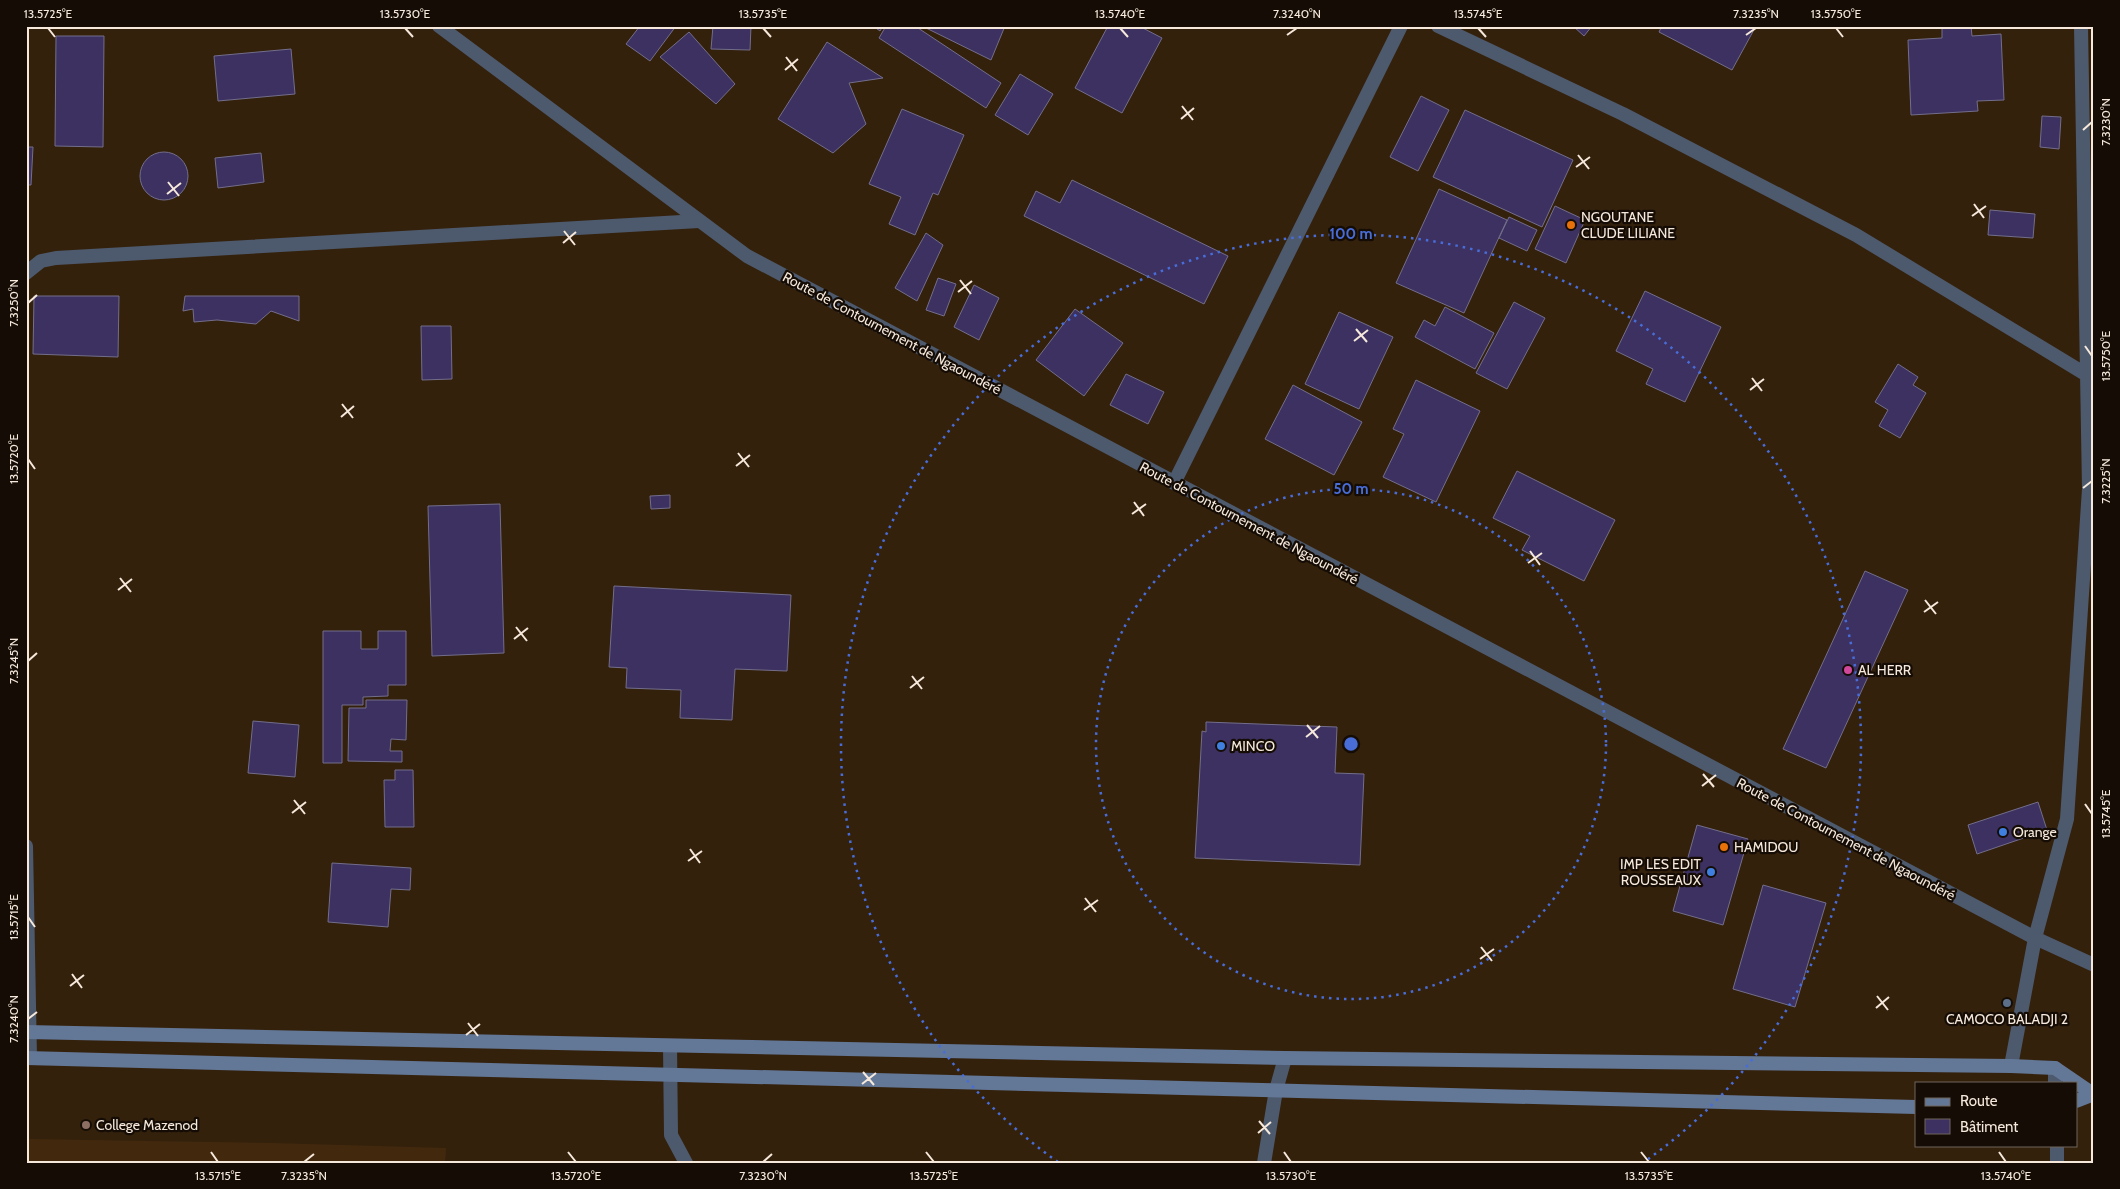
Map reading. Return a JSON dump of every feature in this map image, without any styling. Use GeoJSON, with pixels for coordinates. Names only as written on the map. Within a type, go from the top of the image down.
{"type":"FeatureCollection","features":[{"type":"Feature","properties":{"kind":"main road"},"geometry":{"type":"LineString","coordinates":[[28,1032],[1285,1058],[2011,1066],[2054,1068],[2075,1082]]}},
{"type":"Feature","properties":{"kind":"main road"},"geometry":{"type":"LineString","coordinates":[[28,1058],[1915,1107]]}},
{"type":"Feature","properties":{"kind":"main road"},"geometry":{"type":"LineString","coordinates":[[2078,1084],[2093,1094]]}},
{"type":"Feature","properties":{"kind":"main road"},"geometry":{"type":"LineString","coordinates":[[2078,1100],[2093,1094]]}},
{"type":"Feature","properties":{"kind":"street","name":"Route de Contournement de Ngaoundéré"},"geometry":{"type":"LineString","coordinates":[[439,26],[747,256],[2035,938],[2094,965]]}},
{"type":"Feature","properties":{"kind":"street"},"geometry":{"type":"LineString","coordinates":[[1174,483],[1401,26]]}},
{"type":"Feature","properties":{"kind":"street"},"geometry":{"type":"LineString","coordinates":[[1438,26],[1623,114],[1856,235],[2087,375]]}},
{"type":"Feature","properties":{"kind":"street"},"geometry":{"type":"LineString","coordinates":[[2011,1066],[2035,938],[2067,820],[2090,489],[2092,433],[2087,375],[2081,26]]}},
{"type":"Feature","properties":{"kind":"street"},"geometry":{"type":"LineString","coordinates":[[26,273],[42,261],[56,258],[698,221]]}},
{"type":"Feature","properties":{"kind":"street"},"geometry":{"type":"LineString","coordinates":[[26,846],[28,1058]]}},
{"type":"Feature","properties":{"kind":"street"},"geometry":{"type":"LineString","coordinates":[[670,1046],[671,1135],[686,1163]]}},
{"type":"Feature","properties":{"kind":"street"},"geometry":{"type":"LineString","coordinates":[[1264,1163],[1276,1090],[1285,1058]]}},
{"type":"Feature","properties":{"kind":"street"},"geometry":{"type":"LineString","coordinates":[[2054,1068],[2055,1082]]}},
{"type":"Feature","properties":{"kind":"street"},"geometry":{"type":"LineString","coordinates":[[2057,1146],[2057,1163]]}},
{"type":"Feature","properties":{"kind":"shaded area"},"geometry":{"type":"Polygon","coordinates":[[[26,1139],[446,1148],[445,1163],[26,1163],[26,1139]]]}},
{"type":"Feature","properties":{"kind":"building"},"geometry":{"type":"Polygon","coordinates":[[[640,26],[676,26],[650,61],[626,44],[640,26]]]}},
{"type":"Feature","properties":{"kind":"building"},"geometry":{"type":"Polygon","coordinates":[[[713,26],[751,26],[750,50],[711,49],[713,26]]]}},
{"type":"Feature","properties":{"kind":"building"},"geometry":{"type":"Polygon","coordinates":[[[873,26],[883,26],[880,31],[873,26]]]}},
{"type":"Feature","properties":{"kind":"building"},"geometry":{"type":"Polygon","coordinates":[[[886,26],[915,26],[1001,83],[986,108],[879,38],[886,26]]]}},
{"type":"Feature","properties":{"kind":"building"},"geometry":{"type":"Polygon","coordinates":[[[922,26],[1005,26],[991,60],[922,26]]]}},
{"type":"Feature","properties":{"kind":"building"},"geometry":{"type":"Polygon","coordinates":[[[1108,26],[1139,26],[1162,38],[1122,113],[1075,88],[1108,26]]]}},
{"type":"Feature","properties":{"kind":"building"},"geometry":{"type":"Polygon","coordinates":[[[1573,26],[1592,26],[1584,36],[1573,26]]]}},
{"type":"Feature","properties":{"kind":"building"},"geometry":{"type":"Polygon","coordinates":[[[1662,26],[1756,26],[1732,70],[1659,32],[1662,26]]]}},
{"type":"Feature","properties":{"kind":"building"},"geometry":{"type":"Polygon","coordinates":[[[1942,26],[1971,26],[1972,36],[2001,34],[2004,100],[1977,101],[1978,111],[1911,115],[1908,40],[1942,38],[1942,26]]]}},
{"type":"Feature","properties":{"kind":"building"},"geometry":{"type":"Polygon","coordinates":[[[689,32],[735,84],[716,104],[660,57],[689,32]]]}},
{"type":"Feature","properties":{"kind":"building"},"geometry":{"type":"Polygon","coordinates":[[[56,36],[104,36],[103,147],[55,146],[56,36]]]}},
{"type":"Feature","properties":{"kind":"building"},"geometry":{"type":"Polygon","coordinates":[[[827,42],[883,78],[849,83],[866,124],[833,153],[778,119],[827,42]]]}},
{"type":"Feature","properties":{"kind":"building"},"geometry":{"type":"Polygon","coordinates":[[[291,49],[295,94],[218,101],[214,56],[291,49]]]}},
{"type":"Feature","properties":{"kind":"building"},"geometry":{"type":"Polygon","coordinates":[[[1020,74],[1053,94],[1028,135],[995,115],[1020,74]]]}},
{"type":"Feature","properties":{"kind":"building"},"geometry":{"type":"Polygon","coordinates":[[[1421,96],[1449,110],[1418,171],[1390,157],[1421,96]]]}},
{"type":"Feature","properties":{"kind":"building"},"geometry":{"type":"Polygon","coordinates":[[[902,109],[964,135],[938,195],[933,193],[915,235],[889,224],[901,197],[869,184],[902,109]]]}},
{"type":"Feature","properties":{"kind":"building"},"geometry":{"type":"Polygon","coordinates":[[[1465,110],[1573,160],[1542,227],[1433,177],[1465,110]]]}},
{"type":"Feature","properties":{"kind":"building"},"geometry":{"type":"Polygon","coordinates":[[[2042,116],[2061,117],[2059,149],[2040,147],[2042,116]]]}},
{"type":"Feature","properties":{"kind":"building"},"geometry":{"type":"Polygon","coordinates":[[[26,147],[33,147],[31,185],[26,185],[26,147]]]}},
{"type":"Feature","properties":{"kind":"building"},"geometry":{"type":"Polygon","coordinates":[[[159,152],[169,152],[181,159],[188,171],[188,181],[181,193],[169,200],[159,200],[151,196],[144,189],[140,181],[140,171],[144,163],[151,156],[159,152]]]}},
{"type":"Feature","properties":{"kind":"building"},"geometry":{"type":"Polygon","coordinates":[[[261,153],[264,182],[218,188],[215,158],[261,153]]]}},
{"type":"Feature","properties":{"kind":"building"},"geometry":{"type":"Polygon","coordinates":[[[1072,180],[1228,256],[1204,304],[1024,216],[1036,191],[1060,203],[1072,180]]]}},
{"type":"Feature","properties":{"kind":"building"},"geometry":{"type":"Polygon","coordinates":[[[1439,189],[1507,220],[1464,313],[1396,283],[1439,189]]]}},
{"type":"Feature","properties":{"kind":"building"},"geometry":{"type":"Polygon","coordinates":[[[1555,206],[1585,220],[1566,263],[1535,249],[1555,206]]]}},
{"type":"Feature","properties":{"kind":"building"},"geometry":{"type":"Polygon","coordinates":[[[1990,210],[2035,214],[2033,238],[1988,235],[1990,210]]]}},
{"type":"Feature","properties":{"kind":"building"},"geometry":{"type":"Polygon","coordinates":[[[1509,217],[1537,230],[1527,251],[1499,238],[1509,217]]]}},
{"type":"Feature","properties":{"kind":"building"},"geometry":{"type":"Polygon","coordinates":[[[926,233],[943,245],[917,301],[895,288],[926,233]]]}},
{"type":"Feature","properties":{"kind":"building"},"geometry":{"type":"Polygon","coordinates":[[[938,278],[956,284],[944,316],[926,310],[938,278]]]}},
{"type":"Feature","properties":{"kind":"building"},"geometry":{"type":"Polygon","coordinates":[[[974,285],[999,298],[979,340],[954,327],[974,285]]]}},
{"type":"Feature","properties":{"kind":"building"},"geometry":{"type":"Polygon","coordinates":[[[1645,291],[1721,327],[1685,402],[1646,384],[1653,369],[1616,351],[1645,291]]]}},
{"type":"Feature","properties":{"kind":"building"},"geometry":{"type":"Polygon","coordinates":[[[34,296],[119,296],[118,357],[33,354],[34,296]]]}},
{"type":"Feature","properties":{"kind":"building"},"geometry":{"type":"Polygon","coordinates":[[[185,296],[299,296],[299,321],[271,311],[256,324],[217,320],[194,322],[193,309],[183,311],[185,296]]]}},
{"type":"Feature","properties":{"kind":"building"},"geometry":{"type":"Polygon","coordinates":[[[1514,302],[1545,318],[1507,389],[1476,373],[1514,302]]]}},
{"type":"Feature","properties":{"kind":"building"},"geometry":{"type":"Polygon","coordinates":[[[1445,307],[1494,333],[1475,369],[1415,337],[1424,320],[1435,326],[1445,307]]]}},
{"type":"Feature","properties":{"kind":"building"},"geometry":{"type":"Polygon","coordinates":[[[1075,309],[1123,343],[1084,396],[1036,360],[1075,309]]]}},
{"type":"Feature","properties":{"kind":"building"},"geometry":{"type":"Polygon","coordinates":[[[1339,312],[1393,337],[1359,409],[1305,384],[1339,312]]]}},
{"type":"Feature","properties":{"kind":"building"},"geometry":{"type":"Polygon","coordinates":[[[421,326],[451,326],[452,379],[422,380],[421,326]]]}},
{"type":"Feature","properties":{"kind":"building"},"geometry":{"type":"Polygon","coordinates":[[[1898,364],[1918,377],[1913,385],[1926,393],[1900,438],[1879,426],[1888,410],[1875,402],[1898,364]]]}},
{"type":"Feature","properties":{"kind":"building"},"geometry":{"type":"Polygon","coordinates":[[[1126,374],[1164,392],[1148,424],[1110,405],[1126,374]]]}},
{"type":"Feature","properties":{"kind":"building"},"geometry":{"type":"Polygon","coordinates":[[[1416,380],[1480,411],[1436,502],[1383,477],[1404,434],[1393,429],[1416,380]]]}},
{"type":"Feature","properties":{"kind":"building"},"geometry":{"type":"Polygon","coordinates":[[[1293,385],[1362,422],[1334,475],[1265,439],[1293,385]]]}},
{"type":"Feature","properties":{"kind":"building"},"geometry":{"type":"Polygon","coordinates":[[[1517,471],[1615,520],[1584,581],[1522,550],[1530,536],[1493,518],[1517,471]]]}},
{"type":"Feature","properties":{"kind":"building"},"geometry":{"type":"Polygon","coordinates":[[[670,495],[670,508],[651,509],[650,496],[670,495]]]}},
{"type":"Feature","properties":{"kind":"building"},"geometry":{"type":"Polygon","coordinates":[[[500,504],[504,653],[432,656],[428,506],[500,504]]]}},
{"type":"Feature","properties":{"kind":"building"},"geometry":{"type":"Polygon","coordinates":[[[1865,571],[1908,590],[1826,768],[1783,749],[1865,571]]]}},
{"type":"Feature","properties":{"kind":"building"},"geometry":{"type":"Polygon","coordinates":[[[614,586],[791,595],[787,671],[735,669],[732,720],[680,718],[681,690],[626,688],[627,668],[609,667],[614,586]]]}},
{"type":"Feature","properties":{"kind":"building"},"geometry":{"type":"Polygon","coordinates":[[[323,631],[361,631],[361,649],[378,649],[378,631],[406,631],[406,685],[388,685],[388,696],[363,697],[363,705],[342,705],[342,763],[323,763],[323,631]]]}},
{"type":"Feature","properties":{"kind":"building"},"geometry":{"type":"Polygon","coordinates":[[[366,700],[407,700],[406,740],[391,739],[390,751],[402,751],[402,762],[348,761],[349,708],[366,708],[366,700]]]}},
{"type":"Feature","properties":{"kind":"building"},"geometry":{"type":"Polygon","coordinates":[[[253,721],[299,725],[295,777],[248,773],[253,721]]]}},
{"type":"Feature","properties":{"kind":"building"},"geometry":{"type":"Polygon","coordinates":[[[1206,722],[1337,727],[1335,773],[1364,774],[1360,865],[1195,858],[1202,731],[1206,732],[1206,722]]]}},
{"type":"Feature","properties":{"kind":"building"},"geometry":{"type":"Polygon","coordinates":[[[395,770],[413,770],[414,827],[385,827],[384,780],[395,780],[395,770]]]}},
{"type":"Feature","properties":{"kind":"building"},"geometry":{"type":"Polygon","coordinates":[[[2038,802],[2047,830],[1977,854],[1968,825],[2038,802]]]}},
{"type":"Feature","properties":{"kind":"building"},"geometry":{"type":"Polygon","coordinates":[[[1697,825],[1748,839],[1723,925],[1673,911],[1697,825]]]}},
{"type":"Feature","properties":{"kind":"building"},"geometry":{"type":"Polygon","coordinates":[[[332,863],[411,868],[410,890],[391,889],[388,927],[328,922],[332,863]]]}},
{"type":"Feature","properties":{"kind":"building"},"geometry":{"type":"Polygon","coordinates":[[[1763,885],[1826,903],[1795,1007],[1733,989],[1763,885]]]}},
{"type":"Feature","properties":{"kind":"place","name":"NGOUTANE CLUDE LILIANE"},"geometry":{"type":"Point","coordinates":[1571,225]}},
{"type":"Feature","properties":{"kind":"place","name":"AL HERR"},"geometry":{"type":"Point","coordinates":[1848,670]}},
{"type":"Feature","properties":{"kind":"place","name":"MINCO"},"geometry":{"type":"Point","coordinates":[1221,746]}},
{"type":"Feature","properties":{"kind":"place","name":"Orange"},"geometry":{"type":"Point","coordinates":[2003,832]}},
{"type":"Feature","properties":{"kind":"place","name":"HAMIDOU"},"geometry":{"type":"Point","coordinates":[1724,847]}},
{"type":"Feature","properties":{"kind":"place","name":"IMP LES EDIT ROUSSEAUX"},"geometry":{"type":"Point","coordinates":[1711,872]}},
{"type":"Feature","properties":{"kind":"place","name":"CAMOCO BALADJI 2"},"geometry":{"type":"Point","coordinates":[2007,1003]}},
{"type":"Feature","properties":{"kind":"place","name":"College Mazenod"},"geometry":{"type":"Point","coordinates":[86,1125]}}]}
